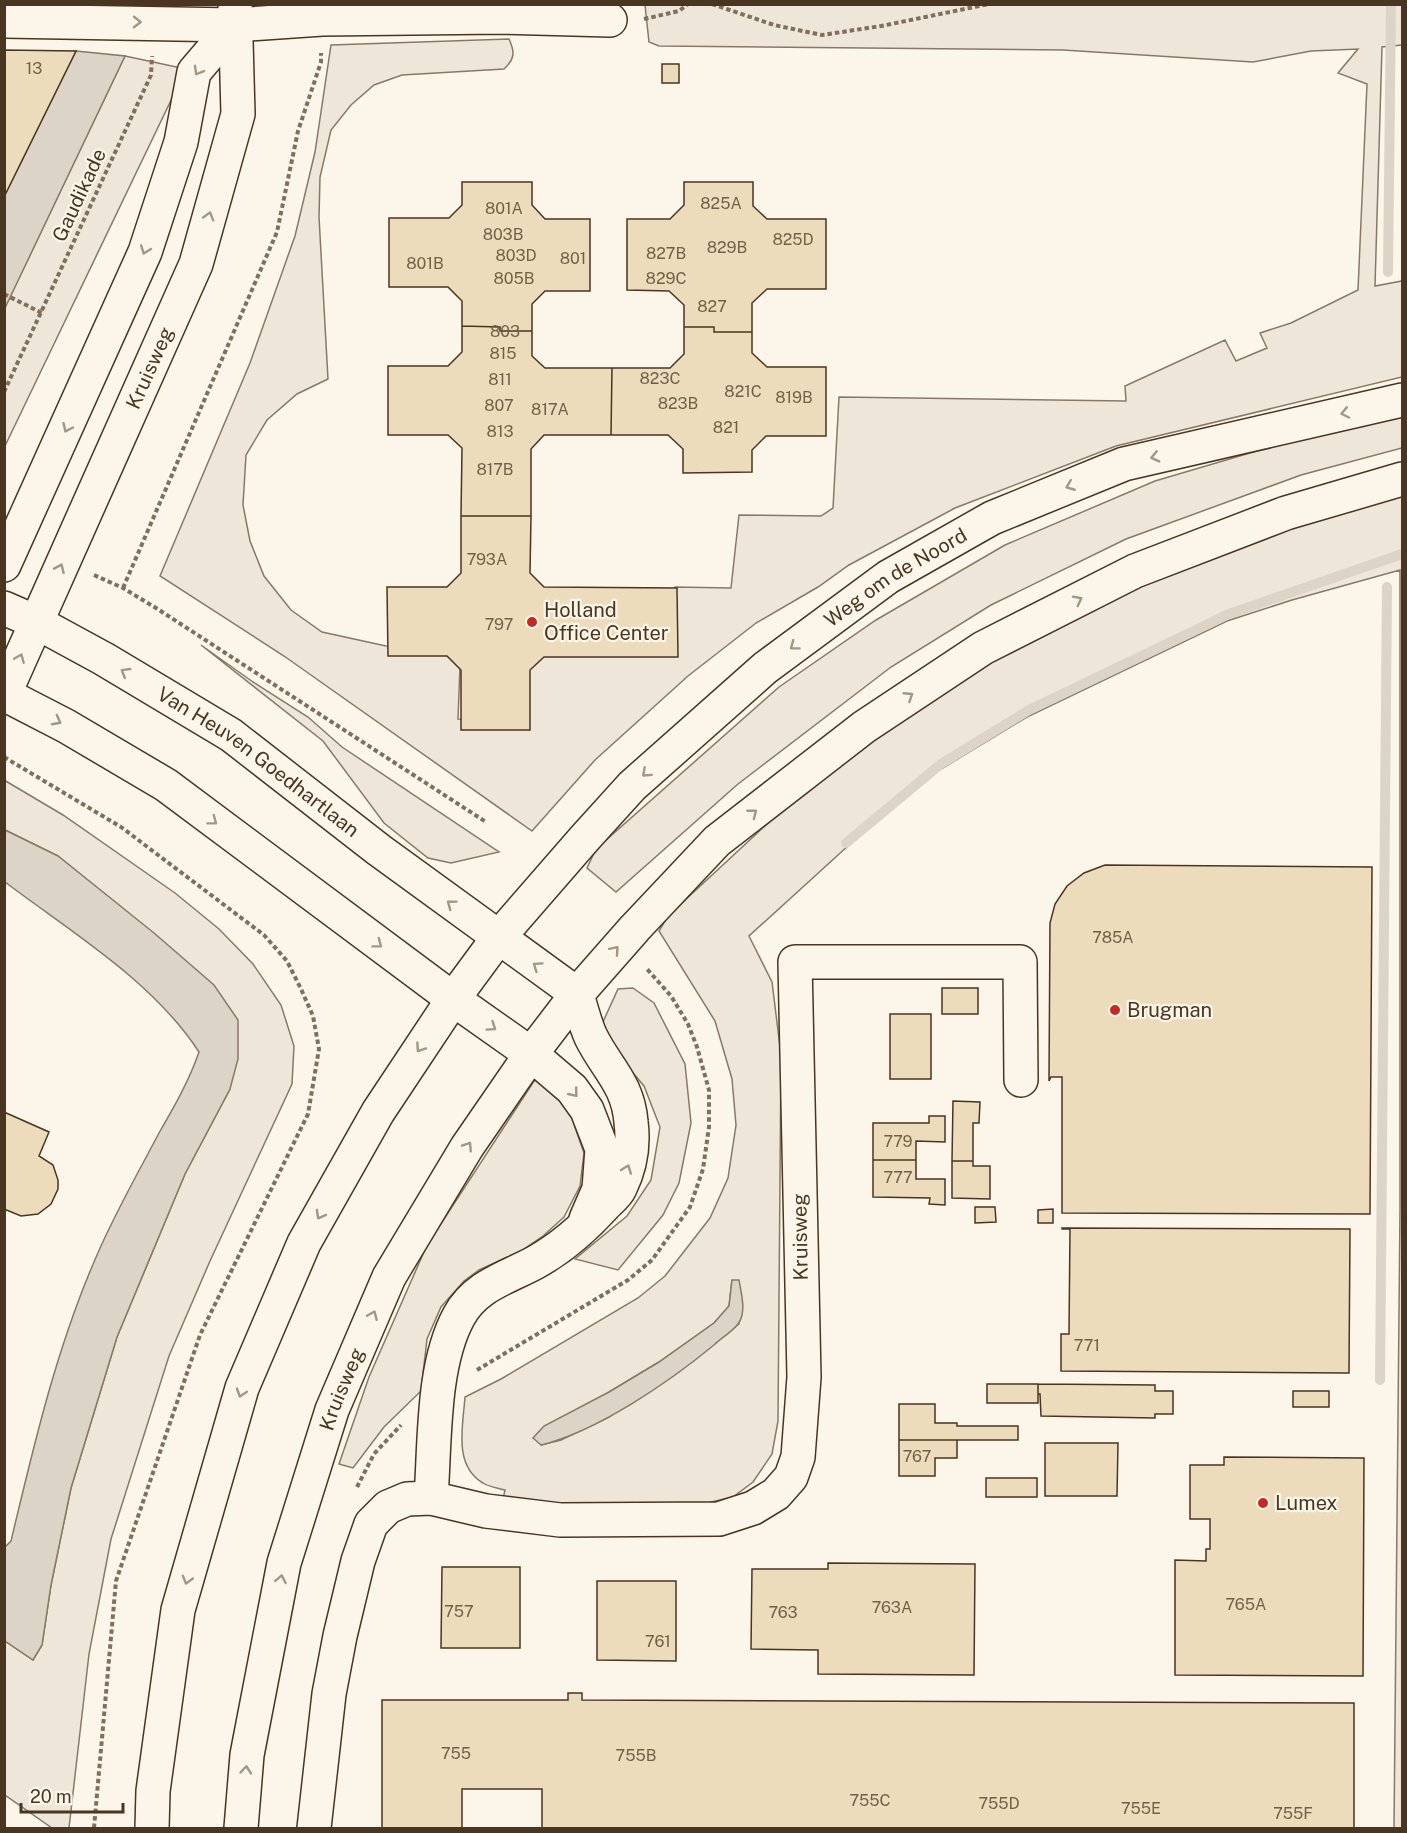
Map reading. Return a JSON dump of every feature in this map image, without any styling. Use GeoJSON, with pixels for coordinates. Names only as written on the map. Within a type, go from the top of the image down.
{"type":"FeatureCollection","features":[{"type":"Feature","properties":{"kind":"main road"},"geometry":{"type":"LineString","coordinates":[[4,21],[153,23],[234,15],[322,12],[610,20]]}},
{"type":"Feature","properties":{"kind":"main road"},"geometry":{"type":"LineString","coordinates":[[4,565],[145,252],[181,142],[194,72],[234,15]]}},
{"type":"Feature","properties":{"kind":"main road","name":"Kruisweg"},"geometry":{"type":"LineString","coordinates":[[5,694],[196,264],[238,114],[234,15]]}},
{"type":"Feature","properties":{"kind":"main road","name":"Weg om de Noord"},"geometry":{"type":"LineString","coordinates":[[453,999],[498,938],[632,786],[765,668],[888,577],[992,518],[1125,464],[1402,400]]}},
{"type":"Feature","properties":{"kind":"main road"},"geometry":{"type":"LineString","coordinates":[[431,1498],[438,1393],[450,1335],[460,1314],[475,1294],[499,1279],[542,1259],[580,1232],[620,1190],[631,1160],[632,1122],[626,1092],[591,1036],[577,994],[635,928],[717,842],[864,727],[983,648],[1135,571],[1286,513],[1402,479]]}},
{"type":"Feature","properties":{"kind":"main road","name":"Van Heuven Goedhartlaan"},"geometry":{"type":"LineString","coordinates":[[4,608],[36,622],[104,659],[231,735],[379,850],[577,994]]}},
{"type":"Feature","properties":{"kind":"main road"},"geometry":{"type":"LineString","coordinates":[[5,694],[66,726],[166,785],[453,999],[531,1054],[572,1089],[587,1110],[602,1149],[599,1189],[580,1232]]}},
{"type":"Feature","properties":{"kind":"main road","name":"Kruisweg"},"geometry":{"type":"LineString","coordinates":[[314,1828],[329,1695],[340,1636],[358,1561],[371,1524],[388,1507],[407,1499],[431,1498],[486,1511],[560,1520],[719,1519],[753,1508],[776,1494],[792,1477],[798,1457],[804,1377],[795,962],[1020,962],[1021,1080]]}},
{"type":"Feature","properties":{"kind":"main road","name":"Kruisweg"},"geometry":{"type":"LineString","coordinates":[[241,1828],[247,1755],[284,1563],[332,1410],[389,1277],[467,1147],[531,1054],[577,994]]}},
{"type":"Feature","properties":{"kind":"main road"},"geometry":{"type":"LineString","coordinates":[[152,1828],[153,1791],[178,1610],[242,1388],[304,1244],[378,1112],[453,999]]}},
{"type":"Feature","properties":{"kind":"path"},"geometry":{"type":"LineString","coordinates":[[610,20],[651,18],[679,11],[688,4]]}},
{"type":"Feature","properties":{"kind":"path"},"geometry":{"type":"LineString","coordinates":[[712,4],[774,25],[822,35],[881,26],[988,4]]}},
{"type":"Feature","properties":{"kind":"path"},"geometry":{"type":"LineString","coordinates":[[322,12],[321,62],[298,131],[277,232],[123,588],[486,822]]}},
{"type":"Feature","properties":{"kind":"path","name":"Gaudikade"},"geometry":{"type":"LineString","coordinates":[[4,392],[151,75],[153,23]]}},
{"type":"Feature","properties":{"kind":"path"},"geometry":{"type":"LineString","coordinates":[[4,294],[42,313]]}},
{"type":"Feature","properties":{"kind":"path"},"geometry":{"type":"LineString","coordinates":[[4,758],[121,827],[264,935],[287,961],[301,990],[313,1016],[319,1049],[308,1114],[200,1335],[116,1581],[94,1828]]}},
{"type":"Feature","properties":{"kind":"shaded area"},"geometry":{"type":"Polygon","coordinates":[[[645,5],[1402,5],[1402,45],[1382,47],[1375,286],[1402,281],[1402,377],[1116,446],[955,508],[849,565],[818,587],[756,623],[688,676],[595,760],[532,831],[284,656],[160,576],[250,363],[295,236],[315,152],[331,45],[509,39],[512,48],[512,59],[504,69],[402,75],[374,85],[351,105],[331,130],[320,177],[319,217],[328,379],[297,394],[267,420],[246,455],[243,505],[250,541],[264,576],[291,610],[322,632],[386,646],[444,648],[460,666],[458,719],[525,721],[528,663],[545,647],[673,651],[675,587],[731,588],[739,515],[821,516],[833,508],[839,397],[1126,401],[1125,386],[1225,340],[1236,361],[1267,348],[1260,333],[1291,323],[1358,290],[1367,84],[1338,73],[1358,49],[1311,51],[1253,62],[1063,50],[659,46],[649,42],[645,5]]]}},
{"type":"Feature","properties":{"kind":"shaded area"},"geometry":{"type":"Polygon","coordinates":[[[76,51],[125,56],[5,308],[4,197],[76,51]]]}},
{"type":"Feature","properties":{"kind":"shaded area"},"geometry":{"type":"Polygon","coordinates":[[[125,56],[186,69],[5,446],[5,307],[125,56]]]}},
{"type":"Feature","properties":{"kind":"shaded area"},"geometry":{"type":"Polygon","coordinates":[[[1402,417],[1402,448],[1301,475],[1126,539],[991,605],[891,667],[738,784],[616,892],[587,868],[596,849],[779,687],[876,620],[1005,545],[1155,481],[1291,441],[1402,417]]]}},
{"type":"Feature","properties":{"kind":"shaded area"},"geometry":{"type":"Polygon","coordinates":[[[1402,496],[1402,1828],[1394,1828],[1400,1210],[1400,570],[1227,621],[1027,717],[938,771],[849,845],[749,936],[772,982],[781,1055],[778,1421],[772,1454],[753,1482],[733,1497],[698,1505],[546,1505],[503,1499],[505,1490],[485,1484],[467,1466],[462,1444],[465,1397],[501,1379],[638,1298],[665,1276],[710,1218],[728,1178],[736,1125],[732,1079],[715,1021],[659,931],[668,916],[782,810],[890,722],[996,655],[1162,576],[1288,525],[1402,496]],[[732,1280],[729,1306],[714,1323],[659,1362],[609,1392],[541,1445],[561,1440],[609,1417],[739,1324],[732,1280]]]}},
{"type":"Feature","properties":{"kind":"shaded area"},"geometry":{"type":"Polygon","coordinates":[[[201,645],[308,717],[342,747],[499,852],[451,863],[428,858],[384,823],[323,741],[201,645]]]}},
{"type":"Feature","properties":{"kind":"shaded area"},"geometry":{"type":"Polygon","coordinates":[[[4,780],[63,815],[175,893],[219,929],[253,964],[281,1005],[294,1046],[292,1084],[169,1356],[111,1539],[89,1654],[69,1828],[52,1828],[5,1795],[5,1641],[33,1660],[42,1645],[51,1585],[71,1488],[117,1337],[185,1174],[230,1089],[58,856],[5,830],[4,780]]]}},
{"type":"Feature","properties":{"kind":"shaded area"},"geometry":{"type":"Polygon","coordinates":[[[5,830],[58,856],[154,933],[214,985],[238,1020],[238,1059],[230,1089],[185,1174],[117,1337],[71,1488],[51,1585],[42,1645],[33,1660],[5,1641],[5,1547],[11,1541],[58,1360],[83,1289],[111,1224],[181,1094],[199,1052],[180,1026],[135,980],[5,882],[5,830]]]}},
{"type":"Feature","properties":{"kind":"shaded area"},"geometry":{"type":"Polygon","coordinates":[[[633,988],[654,1003],[685,1064],[691,1123],[679,1183],[663,1215],[618,1270],[575,1259],[627,1216],[651,1180],[660,1127],[644,1086],[617,1054],[602,1024],[618,989],[633,988]]]}},
{"type":"Feature","properties":{"kind":"shaded area"},"geometry":{"type":"Polygon","coordinates":[[[540,1072],[565,1099],[584,1153],[580,1186],[564,1217],[543,1236],[521,1251],[479,1270],[464,1281],[441,1307],[427,1339],[421,1391],[384,1427],[353,1468],[339,1464],[369,1377],[427,1245],[540,1072]]]}},
{"type":"Feature","properties":{"kind":"shaded area"},"geometry":{"type":"Polygon","coordinates":[[[732,1280],[739,1280],[743,1302],[741,1319],[733,1330],[655,1389],[609,1417],[586,1429],[541,1445],[533,1438],[544,1426],[609,1392],[659,1362],[714,1323],[729,1306],[732,1280]]]}},
{"type":"Feature","properties":{"kind":"building"},"geometry":{"type":"Polygon","coordinates":[[[4,50],[76,51],[4,197],[4,50]]]}},
{"type":"Feature","properties":{"kind":"building"},"geometry":{"type":"Polygon","coordinates":[[[662,64],[679,64],[679,83],[662,83],[662,64]]]}},
{"type":"Feature","properties":{"kind":"building"},"geometry":{"type":"Polygon","coordinates":[[[462,182],[532,182],[532,205],[545,219],[590,219],[590,291],[545,291],[532,304],[532,331],[500,331],[500,327],[462,326],[462,301],[448,287],[389,287],[389,218],[449,218],[462,205],[462,182]]]}},
{"type":"Feature","properties":{"kind":"building"},"geometry":{"type":"Polygon","coordinates":[[[684,182],[753,182],[753,206],[767,219],[826,219],[826,289],[767,289],[752,303],[752,332],[714,332],[714,327],[684,327],[684,305],[669,291],[627,290],[627,219],[670,219],[684,205],[684,182]]]}},
{"type":"Feature","properties":{"kind":"building"},"geometry":{"type":"Polygon","coordinates":[[[462,326],[500,327],[500,331],[532,331],[532,356],[545,368],[612,368],[611,435],[544,435],[531,449],[531,516],[461,516],[462,448],[448,435],[388,435],[388,366],[448,366],[462,352],[462,326]]]}},
{"type":"Feature","properties":{"kind":"building"},"geometry":{"type":"Polygon","coordinates":[[[684,327],[714,327],[714,332],[752,332],[752,353],[767,367],[826,367],[826,436],[766,436],[752,450],[752,472],[683,473],[683,449],[668,435],[611,435],[612,368],[670,368],[684,354],[684,327]]]}},
{"type":"Feature","properties":{"kind":"building","name":"Holland Office Center"},"geometry":{"type":"Polygon","coordinates":[[[461,516],[531,516],[530,573],[544,587],[677,588],[678,657],[544,657],[530,670],[530,730],[461,730],[461,670],[447,656],[388,656],[387,587],[447,587],[461,573],[461,516]]]}},
{"type":"Feature","properties":{"kind":"building"},"geometry":{"type":"Polygon","coordinates":[[[1105,865],[1372,867],[1370,1214],[1062,1213],[1062,1077],[1051,1077],[1049,1081],[1050,923],[1055,904],[1067,886],[1084,873],[1105,865]]]}},
{"type":"Feature","properties":{"kind":"building"},"geometry":{"type":"Polygon","coordinates":[[[942,988],[978,988],[978,1014],[942,1014],[942,988]]]}},
{"type":"Feature","properties":{"kind":"building"},"geometry":{"type":"Polygon","coordinates":[[[890,1014],[931,1014],[931,1079],[890,1079],[890,1014]]]}},
{"type":"Feature","properties":{"kind":"building"},"geometry":{"type":"Polygon","coordinates":[[[953,1101],[980,1102],[979,1123],[973,1123],[973,1161],[952,1161],[953,1101]]]}},
{"type":"Feature","properties":{"kind":"building"},"geometry":{"type":"Polygon","coordinates":[[[4,1112],[49,1132],[39,1156],[53,1165],[58,1180],[58,1189],[51,1204],[38,1214],[21,1216],[4,1209],[4,1112]]]}},
{"type":"Feature","properties":{"kind":"building"},"geometry":{"type":"Polygon","coordinates":[[[929,1116],[945,1116],[945,1142],[916,1141],[916,1160],[873,1160],[873,1123],[929,1123],[929,1116]]]}},
{"type":"Feature","properties":{"kind":"building"},"geometry":{"type":"Polygon","coordinates":[[[873,1160],[916,1160],[916,1179],[945,1179],[945,1205],[929,1204],[930,1198],[873,1197],[873,1160]]]}},
{"type":"Feature","properties":{"kind":"building"},"geometry":{"type":"Polygon","coordinates":[[[952,1161],[973,1161],[973,1166],[990,1166],[990,1199],[952,1198],[952,1161]]]}},
{"type":"Feature","properties":{"kind":"building"},"geometry":{"type":"Polygon","coordinates":[[[975,1207],[995,1207],[996,1222],[975,1223],[975,1207]]]}},
{"type":"Feature","properties":{"kind":"building"},"geometry":{"type":"Polygon","coordinates":[[[1053,1209],[1053,1223],[1038,1223],[1038,1210],[1053,1209]]]}},
{"type":"Feature","properties":{"kind":"building"},"geometry":{"type":"Polygon","coordinates":[[[1062,1228],[1350,1229],[1349,1373],[1061,1371],[1061,1334],[1069,1334],[1070,1229],[1062,1228]]]}},
{"type":"Feature","properties":{"kind":"building"},"geometry":{"type":"Polygon","coordinates":[[[987,1384],[1038,1384],[1038,1403],[987,1403],[987,1384]]]}},
{"type":"Feature","properties":{"kind":"building"},"geometry":{"type":"Polygon","coordinates":[[[1038,1384],[1155,1385],[1155,1391],[1173,1391],[1173,1414],[1155,1414],[1155,1418],[1041,1416],[1038,1384]]]}},
{"type":"Feature","properties":{"kind":"building"},"geometry":{"type":"Polygon","coordinates":[[[1293,1391],[1329,1391],[1329,1407],[1293,1407],[1293,1391]]]}},
{"type":"Feature","properties":{"kind":"building"},"geometry":{"type":"Polygon","coordinates":[[[899,1404],[935,1404],[935,1423],[957,1423],[957,1426],[1018,1426],[1018,1440],[899,1440],[899,1404]]]}},
{"type":"Feature","properties":{"kind":"building"},"geometry":{"type":"Polygon","coordinates":[[[899,1440],[957,1440],[957,1458],[935,1458],[935,1476],[899,1476],[899,1440]]]}},
{"type":"Feature","properties":{"kind":"building"},"geometry":{"type":"Polygon","coordinates":[[[1045,1443],[1118,1443],[1117,1496],[1045,1496],[1045,1443]]]}},
{"type":"Feature","properties":{"kind":"building"},"geometry":{"type":"Polygon","coordinates":[[[1224,1457],[1364,1458],[1363,1676],[1175,1675],[1175,1560],[1206,1561],[1206,1549],[1210,1549],[1210,1519],[1190,1519],[1190,1465],[1224,1465],[1224,1457]]]}},
{"type":"Feature","properties":{"kind":"building"},"geometry":{"type":"Polygon","coordinates":[[[986,1478],[1037,1478],[1037,1497],[986,1497],[986,1478]]]}},
{"type":"Feature","properties":{"kind":"building"},"geometry":{"type":"Polygon","coordinates":[[[828,1563],[975,1564],[974,1675],[818,1674],[818,1650],[751,1649],[752,1569],[828,1569],[828,1563]]]}},
{"type":"Feature","properties":{"kind":"building"},"geometry":{"type":"Polygon","coordinates":[[[442,1567],[520,1567],[520,1648],[441,1648],[442,1567]]]}},
{"type":"Feature","properties":{"kind":"building"},"geometry":{"type":"Polygon","coordinates":[[[597,1581],[676,1581],[676,1661],[597,1660],[597,1581]]]}},
{"type":"Feature","properties":{"kind":"building"},"geometry":{"type":"Polygon","coordinates":[[[568,1693],[582,1693],[582,1700],[1354,1703],[1354,1828],[542,1828],[542,1789],[462,1789],[462,1828],[382,1828],[382,1700],[568,1700],[568,1693]]]}},
{"type":"Feature","properties":{"kind":"waterway"},"geometry":{"type":"LineString","coordinates":[[1388,272],[1391,4]]}},
{"type":"Feature","properties":{"kind":"waterway"},"geometry":{"type":"LineString","coordinates":[[846,843],[941,764],[1029,710],[1229,614],[1402,554]]}},
{"type":"Feature","properties":{"kind":"waterway"},"geometry":{"type":"LineString","coordinates":[[1380,1380],[1387,587]]}},
{"type":"Feature","properties":{"kind":"place","name":"Holland Office Center"},"geometry":{"type":"Point","coordinates":[532,622]}},
{"type":"Feature","properties":{"kind":"place","name":"Brugman"},"geometry":{"type":"Point","coordinates":[1115,1010]}},
{"type":"Feature","properties":{"kind":"place","name":"Lumex"},"geometry":{"type":"Point","coordinates":[1263,1503]}}]}
